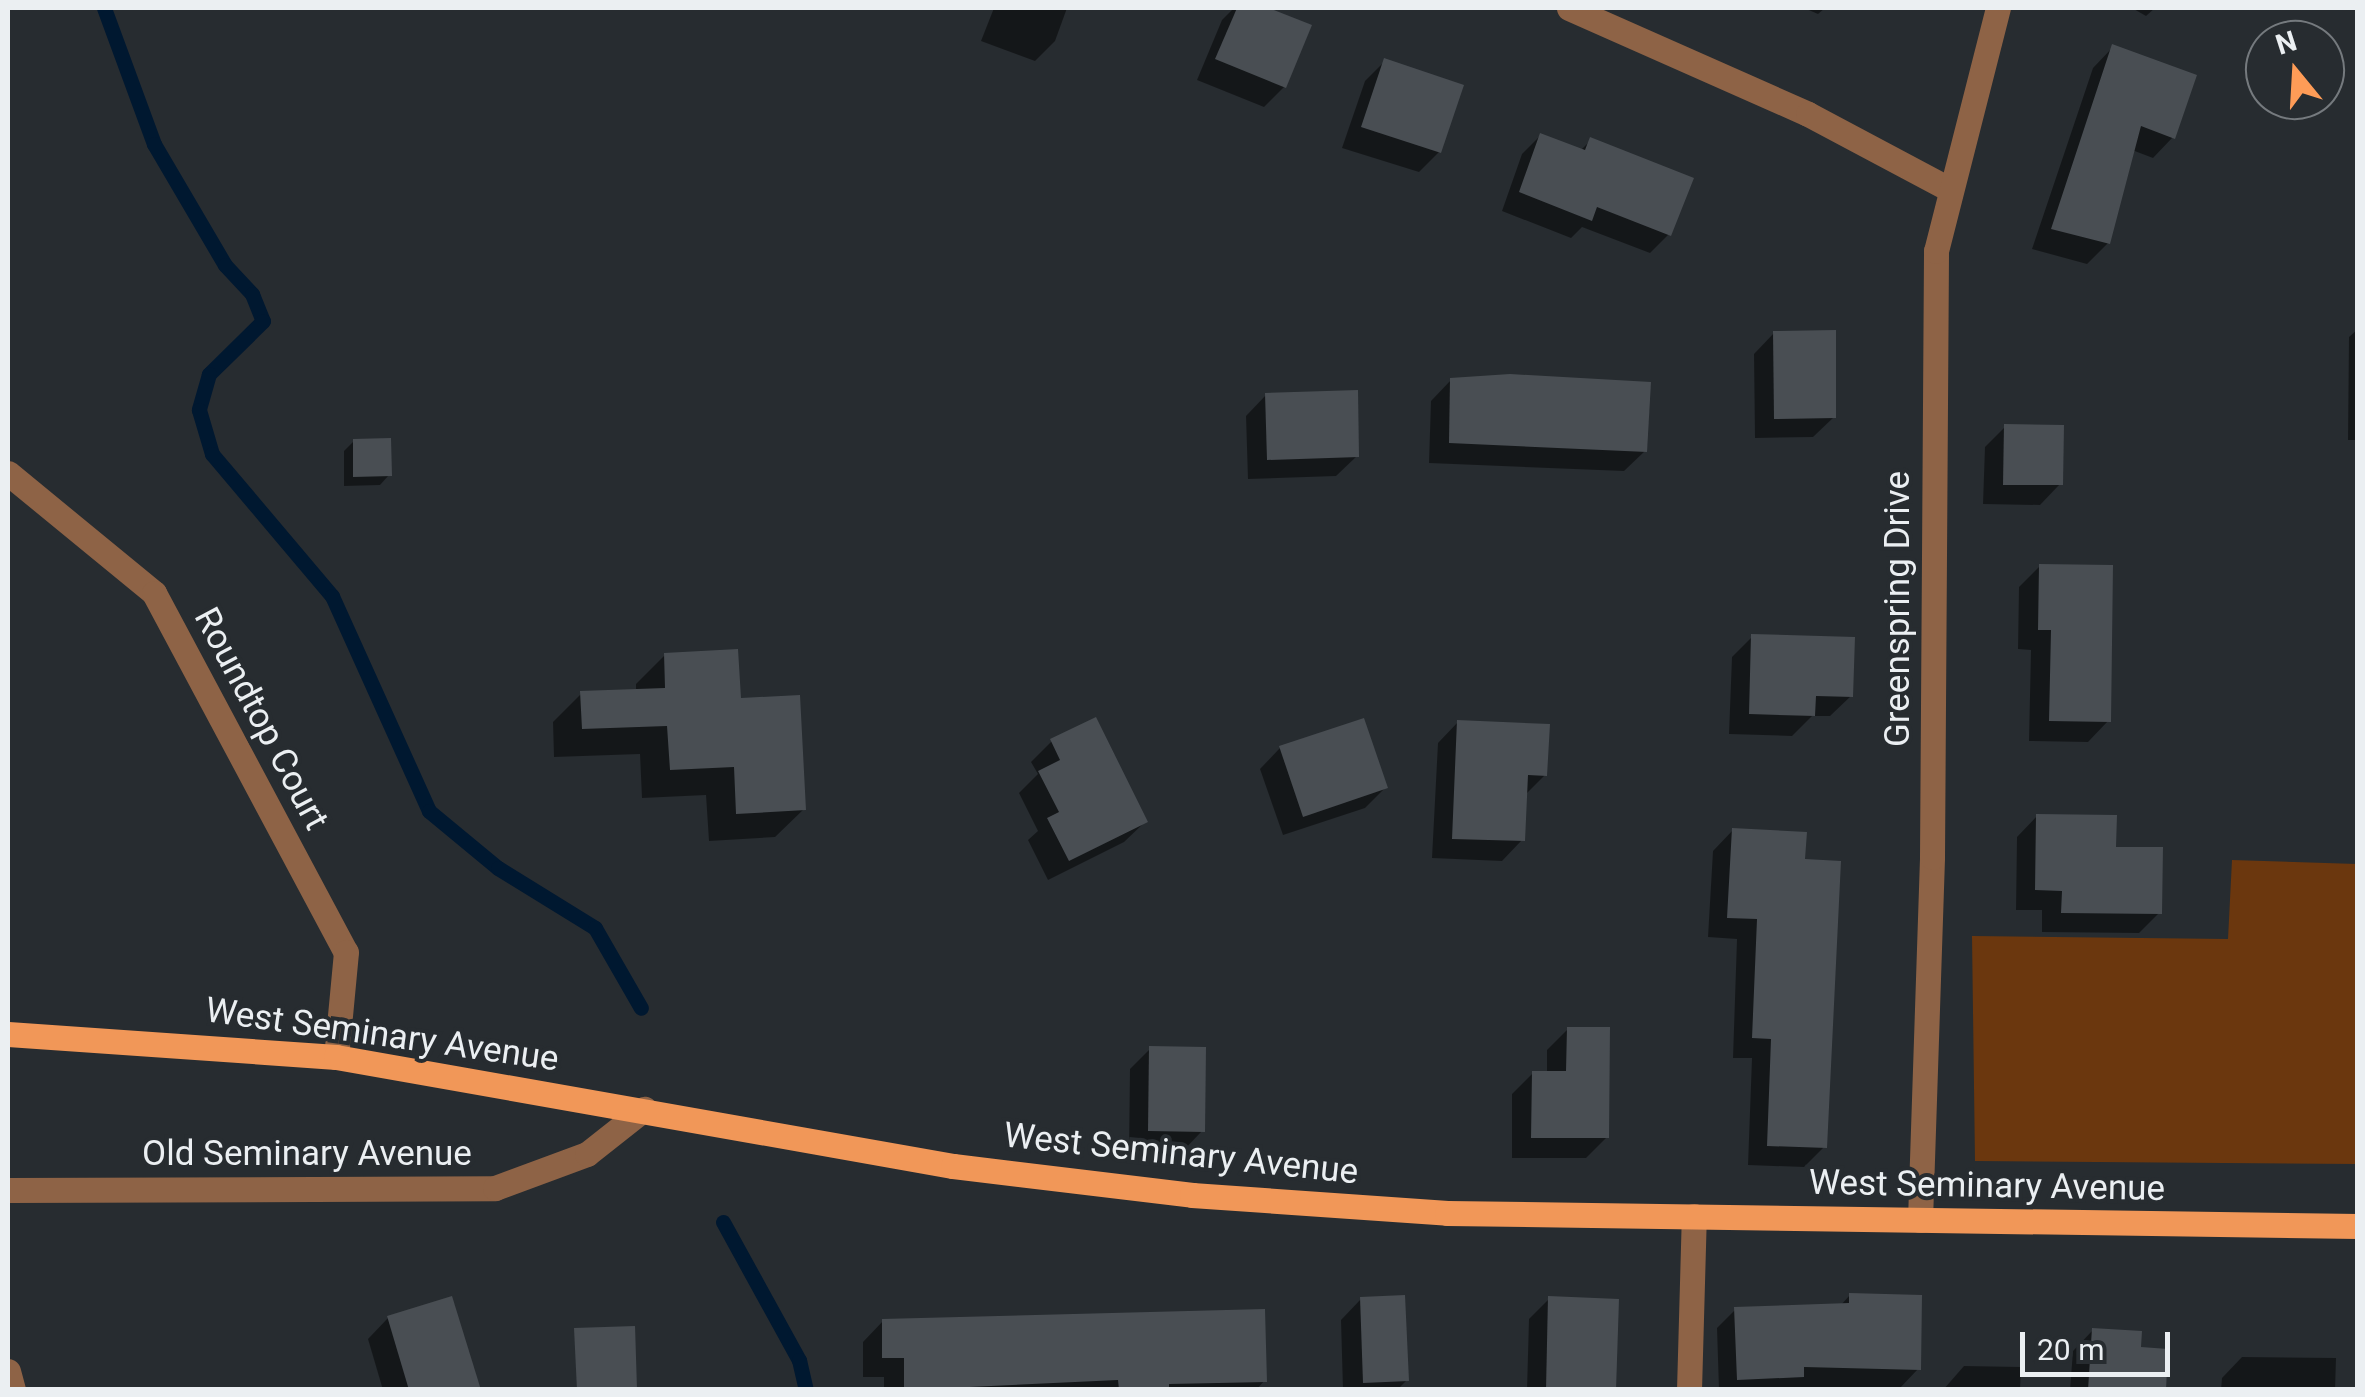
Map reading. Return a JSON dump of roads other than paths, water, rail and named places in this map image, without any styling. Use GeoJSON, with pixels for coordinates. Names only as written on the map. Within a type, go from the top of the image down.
{"type":"FeatureCollection","features":[{"type":"Feature","properties":{"kind":"main road","name":"West Seminary Avenue"},"geometry":{"type":"LineString","coordinates":[[8,1034],[336,1057],[953,1166],[1192,1196],[1447,1213],[2358,1226]]}},
{"type":"Feature","properties":{"kind":"street"},"geometry":{"type":"LineString","coordinates":[[1569,8],[1808,114],[1947,188]]}},
{"type":"Feature","properties":{"kind":"street","name":"Greenspring Drive"},"geometry":{"type":"LineString","coordinates":[[1920,1220],[1932,857],[1934,302],[1947,188],[1998,8]]}},
{"type":"Feature","properties":{"kind":"street","name":"Roundtop Court"},"geometry":{"type":"LineString","coordinates":[[8,474],[154,594],[346,952],[336,1057]]}},
{"type":"Feature","properties":{"kind":"street","name":"Old Seminary Avenue"},"geometry":{"type":"LineString","coordinates":[[8,1190],[495,1188],[587,1154],[644,1109]]}},
{"type":"Feature","properties":{"kind":"street"},"geometry":{"type":"LineString","coordinates":[[1690,1390],[1694,1216]]}},
{"type":"Feature","properties":{"kind":"street"},"geometry":{"type":"LineString","coordinates":[[8,1372],[13,1390]]}},
{"type":"Feature","properties":{"kind":"waterway"},"geometry":{"type":"LineString","coordinates":[[104,8],[154,144],[225,265],[252,294],[263,321],[209,374],[199,410],[212,454],[332,596],[429,811],[498,868],[595,928],[641,1008]]}},
{"type":"Feature","properties":{"kind":"waterway"},"geometry":{"type":"LineString","coordinates":[[723,1222],[799,1360],[806,1390]]}}]}
